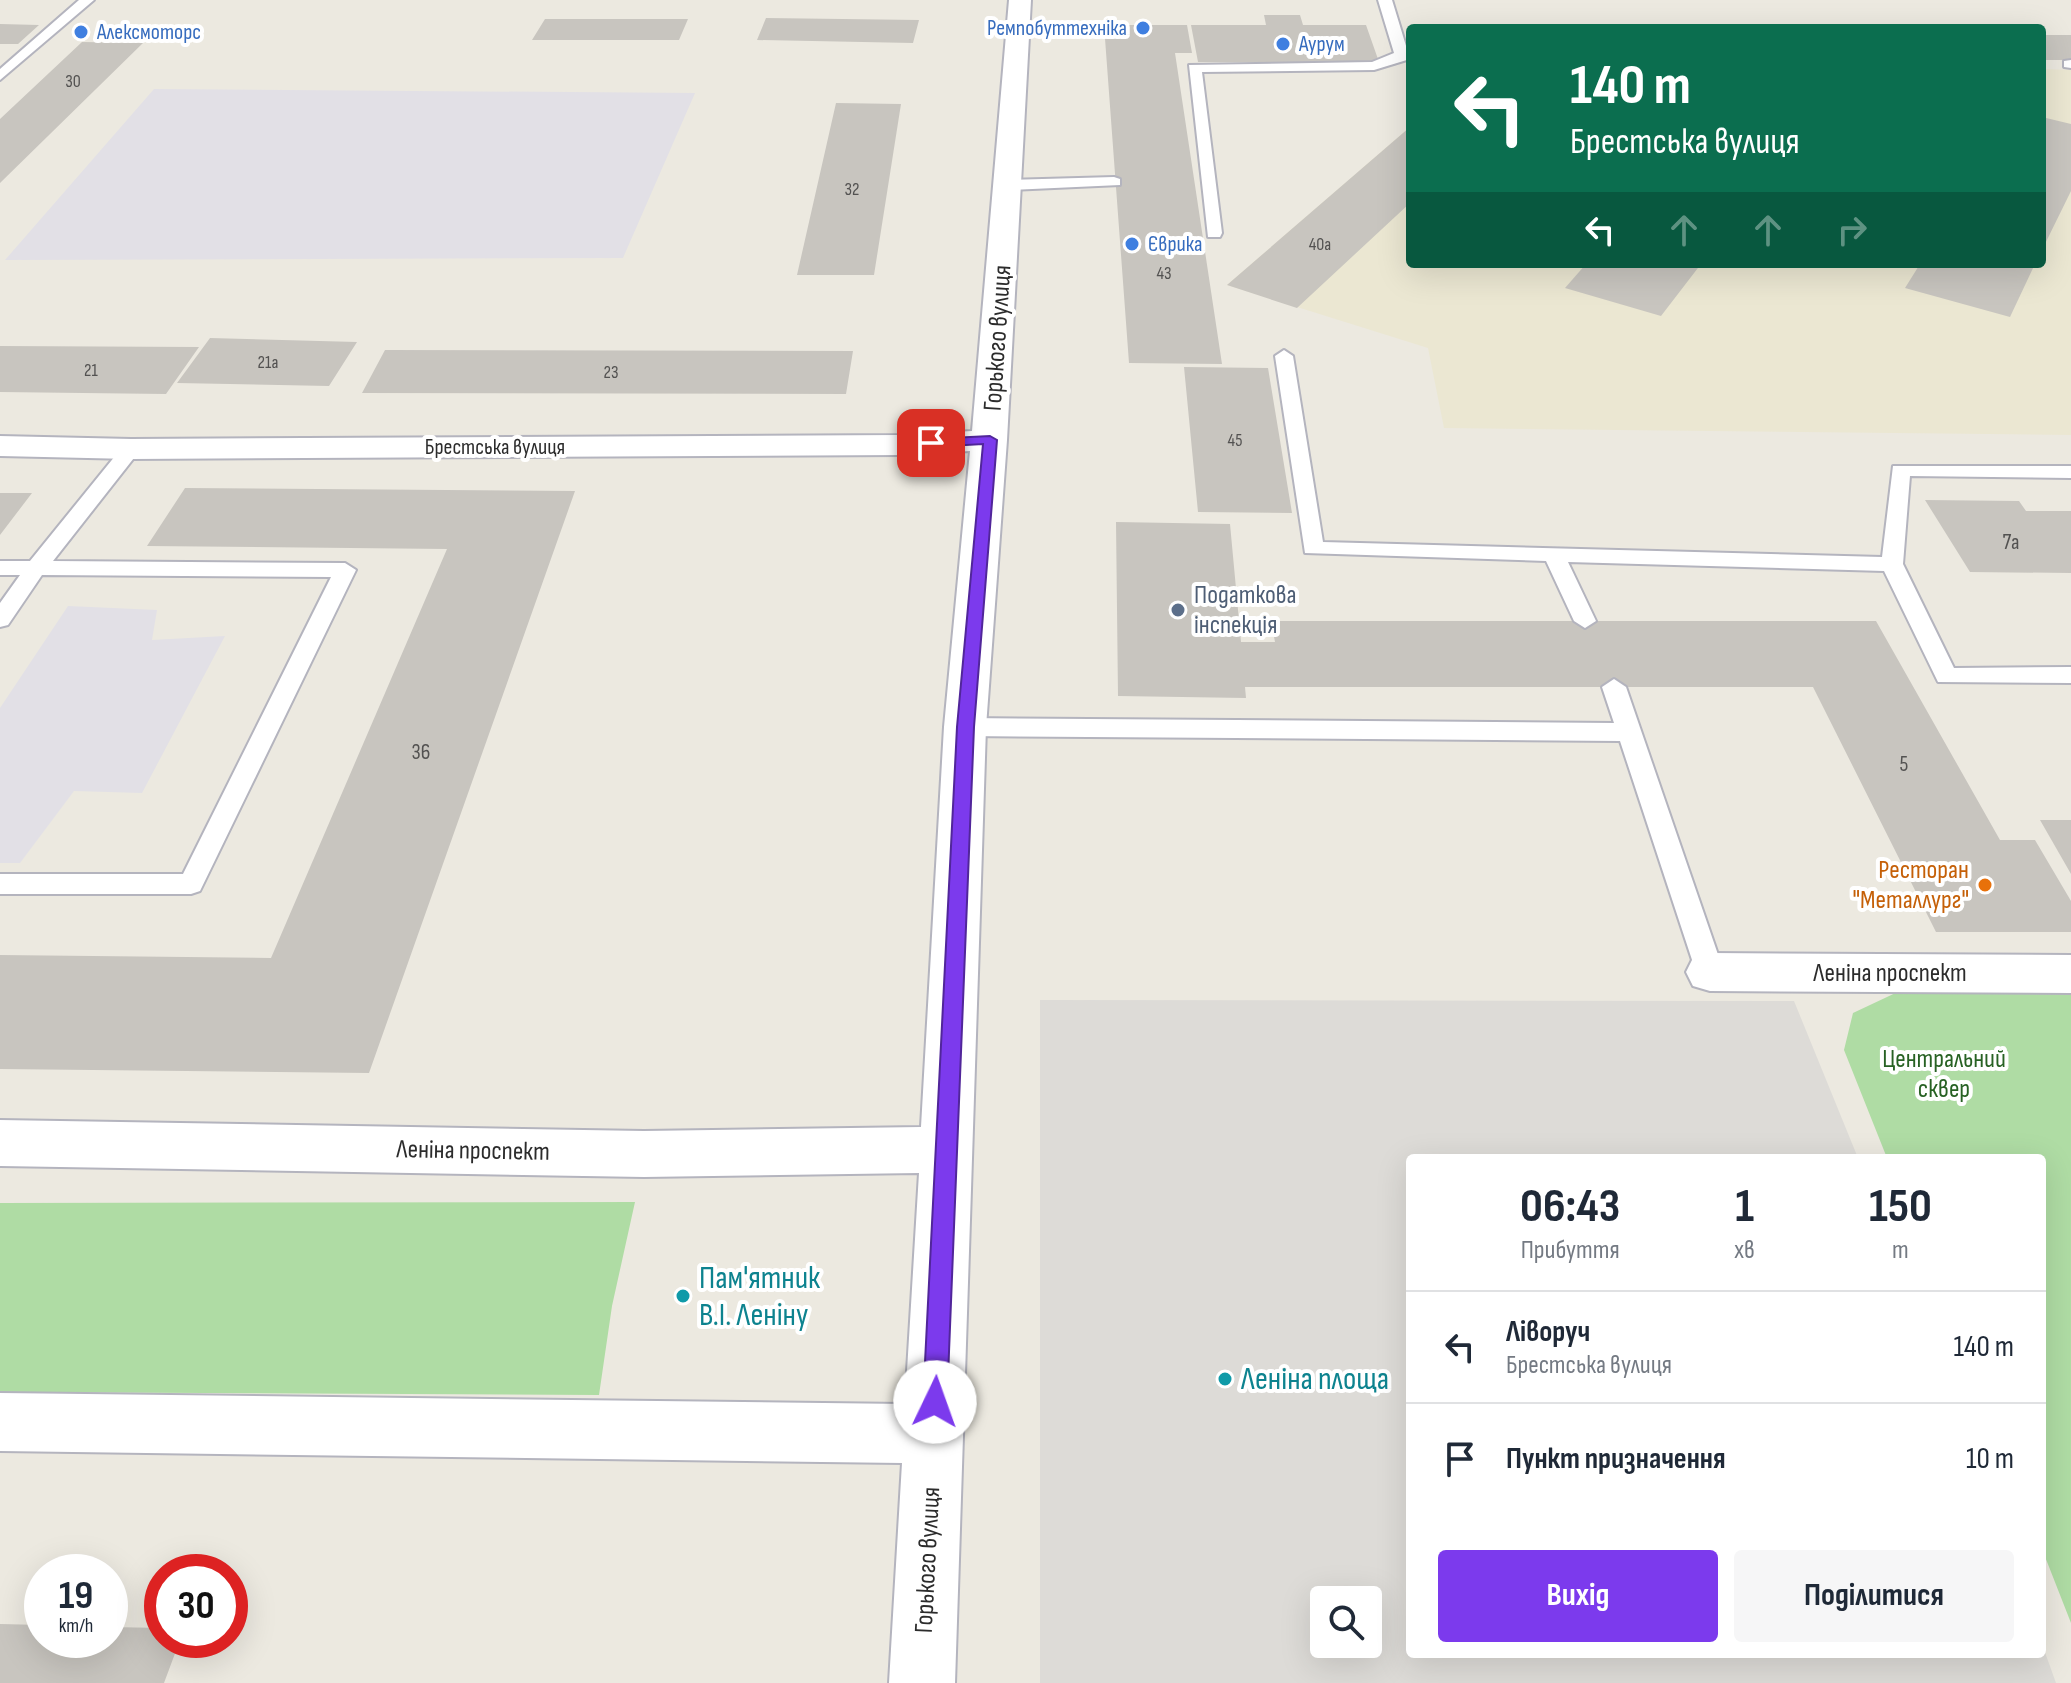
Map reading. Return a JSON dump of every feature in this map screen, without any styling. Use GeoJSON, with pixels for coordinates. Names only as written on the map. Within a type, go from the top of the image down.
{"type":"FeatureCollection","features":[{"type":"Feature","properties":{"kind":"street","name":"Горького вулиця"},"geometry":{"type":"LineString","coordinates":[[922,1683],[965,727],[990,440],[1020,0]]}},
{"type":"Feature","properties":{"kind":"street","name":"Брестська вулиця"},"geometry":{"type":"LineString","coordinates":[[0,446],[131,449],[886,445],[990,440]]}},
{"type":"Feature","properties":{"kind":"street","name":"Леніна проспект"},"geometry":{"type":"LineString","coordinates":[[1710,972],[2071,974]]}},
{"type":"Feature","properties":{"kind":"street","name":"Леніна проспект"},"geometry":{"type":"LineString","coordinates":[[0,1143],[644,1154],[946,1150]]}},
{"type":"Feature","properties":{"kind":"street"},"geometry":{"type":"LineString","coordinates":[[0,1422],[934,1434]]}},
{"type":"Feature","properties":{"kind":"lane"},"geometry":{"type":"LineString","coordinates":[[0,76],[87,0]]}},
{"type":"Feature","properties":{"kind":"lane"},"geometry":{"type":"LineString","coordinates":[[1214,233],[1198,178],[1194,68],[1374,66],[1406,55],[1385,0]]}},
{"type":"Feature","properties":{"kind":"lane"},"geometry":{"type":"LineString","coordinates":[[1009,185],[1114,182]]}},
{"type":"Feature","properties":{"kind":"lane"},"geometry":{"type":"LineString","coordinates":[[1284,356],[1313,548],[1892,564]]}},
{"type":"Feature","properties":{"kind":"lane"},"geometry":{"type":"LineString","coordinates":[[0,620],[36,568],[131,449]]}},
{"type":"Feature","properties":{"kind":"lane"},"geometry":{"type":"LineString","coordinates":[[2071,472],[1900,470],[1892,564],[1946,676],[2071,675]]}},
{"type":"Feature","properties":{"kind":"lane"},"geometry":{"type":"LineString","coordinates":[[1554,555],[1585,621]]}},
{"type":"Feature","properties":{"kind":"lane"},"geometry":{"type":"LineString","coordinates":[[0,568],[345,570],[191,884],[0,884]]}},
{"type":"Feature","properties":{"kind":"lane"},"geometry":{"type":"LineString","coordinates":[[1614,687],[1710,972]]}},
{"type":"Feature","properties":{"kind":"lane"},"geometry":{"type":"LineString","coordinates":[[965,727],[1630,732]]}},
{"type":"Feature","properties":{"kind":"shaded area"},"geometry":{"type":"Polygon","coordinates":[[[2046,69],[2071,70],[2071,435],[1444,428],[1428,348],[1227,285],[1406,130],[1406,268],[2046,268],[2046,69]]]}},
{"type":"Feature","properties":{"kind":"shaded area"},"geometry":{"type":"Polygon","coordinates":[[[154,89],[695,93],[623,258],[5,260],[154,89]]]}},
{"type":"Feature","properties":{"kind":"shaded area"},"geometry":{"type":"Polygon","coordinates":[[[68,606],[157,610],[152,640],[225,636],[142,793],[74,791],[20,863],[0,863],[0,708],[68,606]]]}},
{"type":"Feature","properties":{"kind":"shaded area","name":"Леніна площа"},"geometry":{"type":"Polygon","coordinates":[[[1040,1000],[1794,1001],[1856,1154],[1406,1154],[1406,1658],[2046,1658],[2046,1655],[2056,1683],[1040,1683],[1040,1000]]]}},
{"type":"Feature","properties":{"kind":"green space","name":"Центральний сквер"},"geometry":{"type":"Polygon","coordinates":[[[1904,989],[2071,991],[2071,1623],[2046,1559],[2046,1154],[1885,1154],[1844,1050],[1853,1013],[1904,989]]]}},
{"type":"Feature","properties":{"kind":"green space"},"geometry":{"type":"Polygon","coordinates":[[[635,1202],[612,1306],[599,1395],[0,1392],[0,1203],[635,1202]]]}},
{"type":"Feature","properties":{"kind":"building","name":"Аурум"},"geometry":{"type":"Polygon","coordinates":[[[1264,15],[1300,15],[1303,25],[1366,25],[1379,62],[1198,62],[1191,25],[1266,25],[1264,15]]]}},
{"type":"Feature","properties":{"kind":"building"},"geometry":{"type":"Polygon","coordinates":[[[766,18],[919,20],[913,43],[757,40],[766,18]]]}},
{"type":"Feature","properties":{"kind":"building"},"geometry":{"type":"Polygon","coordinates":[[[545,19],[688,19],[679,40],[532,40],[545,19]]]}},
{"type":"Feature","properties":{"kind":"building"},"geometry":{"type":"Polygon","coordinates":[[[0,24],[39,25],[18,44],[0,44],[0,24]]]}},
{"type":"Feature","properties":{"kind":"building"},"geometry":{"type":"Polygon","coordinates":[[[1104,25],[1187,25],[1192,53],[1175,53],[1222,364],[1129,363],[1104,25]]]}},
{"type":"Feature","properties":{"kind":"building"},"geometry":{"type":"Polygon","coordinates":[[[2046,35],[2071,35],[2071,60],[2046,60],[2046,35]]]}},
{"type":"Feature","properties":{"kind":"building"},"geometry":{"type":"Polygon","coordinates":[[[82,42],[143,43],[0,183],[0,119],[82,42]]]}},
{"type":"Feature","properties":{"kind":"building"},"geometry":{"type":"Polygon","coordinates":[[[836,103],[901,104],[874,275],[797,275],[836,103]]]}},
{"type":"Feature","properties":{"kind":"building"},"geometry":{"type":"Polygon","coordinates":[[[2046,118],[2071,124],[2071,191],[2046,242],[2046,118]]]}},
{"type":"Feature","properties":{"kind":"building"},"geometry":{"type":"Polygon","coordinates":[[[1406,130],[1406,207],[1297,308],[1227,285],[1406,130]]]}},
{"type":"Feature","properties":{"kind":"building"},"geometry":{"type":"Polygon","coordinates":[[[1582,268],[1698,268],[1661,316],[1565,288],[1582,268]]]}},
{"type":"Feature","properties":{"kind":"building"},"geometry":{"type":"Polygon","coordinates":[[[1918,268],[2033,268],[2010,317],[1905,288],[1918,268]]]}},
{"type":"Feature","properties":{"kind":"building"},"geometry":{"type":"Polygon","coordinates":[[[210,338],[357,342],[329,386],[177,383],[210,338]]]}},
{"type":"Feature","properties":{"kind":"building"},"geometry":{"type":"Polygon","coordinates":[[[0,346],[199,347],[166,394],[0,392],[0,346]]]}},
{"type":"Feature","properties":{"kind":"building"},"geometry":{"type":"Polygon","coordinates":[[[385,350],[853,351],[846,394],[362,393],[385,350]]]}},
{"type":"Feature","properties":{"kind":"building"},"geometry":{"type":"Polygon","coordinates":[[[1184,367],[1268,368],[1292,513],[1198,512],[1184,367]]]}},
{"type":"Feature","properties":{"kind":"building"},"geometry":{"type":"Polygon","coordinates":[[[185,488],[575,491],[369,1073],[0,1069],[0,955],[271,958],[447,549],[147,546],[185,488]]]}},
{"type":"Feature","properties":{"kind":"building"},"geometry":{"type":"Polygon","coordinates":[[[0,493],[32,493],[0,535],[0,493]]]}},
{"type":"Feature","properties":{"kind":"building"},"geometry":{"type":"Polygon","coordinates":[[[1925,500],[2019,501],[2026,511],[2071,511],[2071,573],[1970,572],[1925,500]]]}},
{"type":"Feature","properties":{"kind":"building"},"geometry":{"type":"Polygon","coordinates":[[[1116,522],[1230,524],[1241,642],[1275,642],[1271,621],[1876,621],[2000,840],[2035,840],[2071,901],[2071,932],[1936,932],[1813,687],[1245,687],[1246,698],[1118,696],[1116,522]]]}},
{"type":"Feature","properties":{"kind":"building"},"geometry":{"type":"Polygon","coordinates":[[[2040,820],[2071,820],[2071,874],[2040,820]]]}},
{"type":"Feature","properties":{"kind":"building"},"geometry":{"type":"Polygon","coordinates":[[[0,1624],[24,1625],[24,1658],[128,1658],[128,1627],[144,1628],[144,1658],[173,1658],[164,1683],[0,1683],[0,1624]]]}},
{"type":"Feature","properties":{"kind":"place","name":"Ремпобуттехніка"},"geometry":{"type":"Point","coordinates":[1143,28]}},
{"type":"Feature","properties":{"kind":"place","name":"Алексмоторс"},"geometry":{"type":"Point","coordinates":[81,32]}},
{"type":"Feature","properties":{"kind":"place","name":"Аурум"},"geometry":{"type":"Point","coordinates":[1283,44]}},
{"type":"Feature","properties":{"kind":"place","name":"Єврика"},"geometry":{"type":"Point","coordinates":[1132,244]}},
{"type":"Feature","properties":{"kind":"place","name":"Податкова інспекція"},"geometry":{"type":"Point","coordinates":[1178,610]}},
{"type":"Feature","properties":{"kind":"place","name":"Ресторан \"Металлург\""},"geometry":{"type":"Point","coordinates":[1985,885]}},
{"type":"Feature","properties":{"kind":"place","name":"Пам'ятник В.I. Ленiну"},"geometry":{"type":"Point","coordinates":[683,1296]}},
{"type":"Feature","properties":{"kind":"place","name":"Леніна площа"},"geometry":{"type":"Point","coordinates":[1225,1379]}},
{"type":"Feature","properties":{"kind":"route"},"geometry":{"type":"LineString","coordinates":[[931,443],[990,440],[965,727],[935,1402]]}}]}
